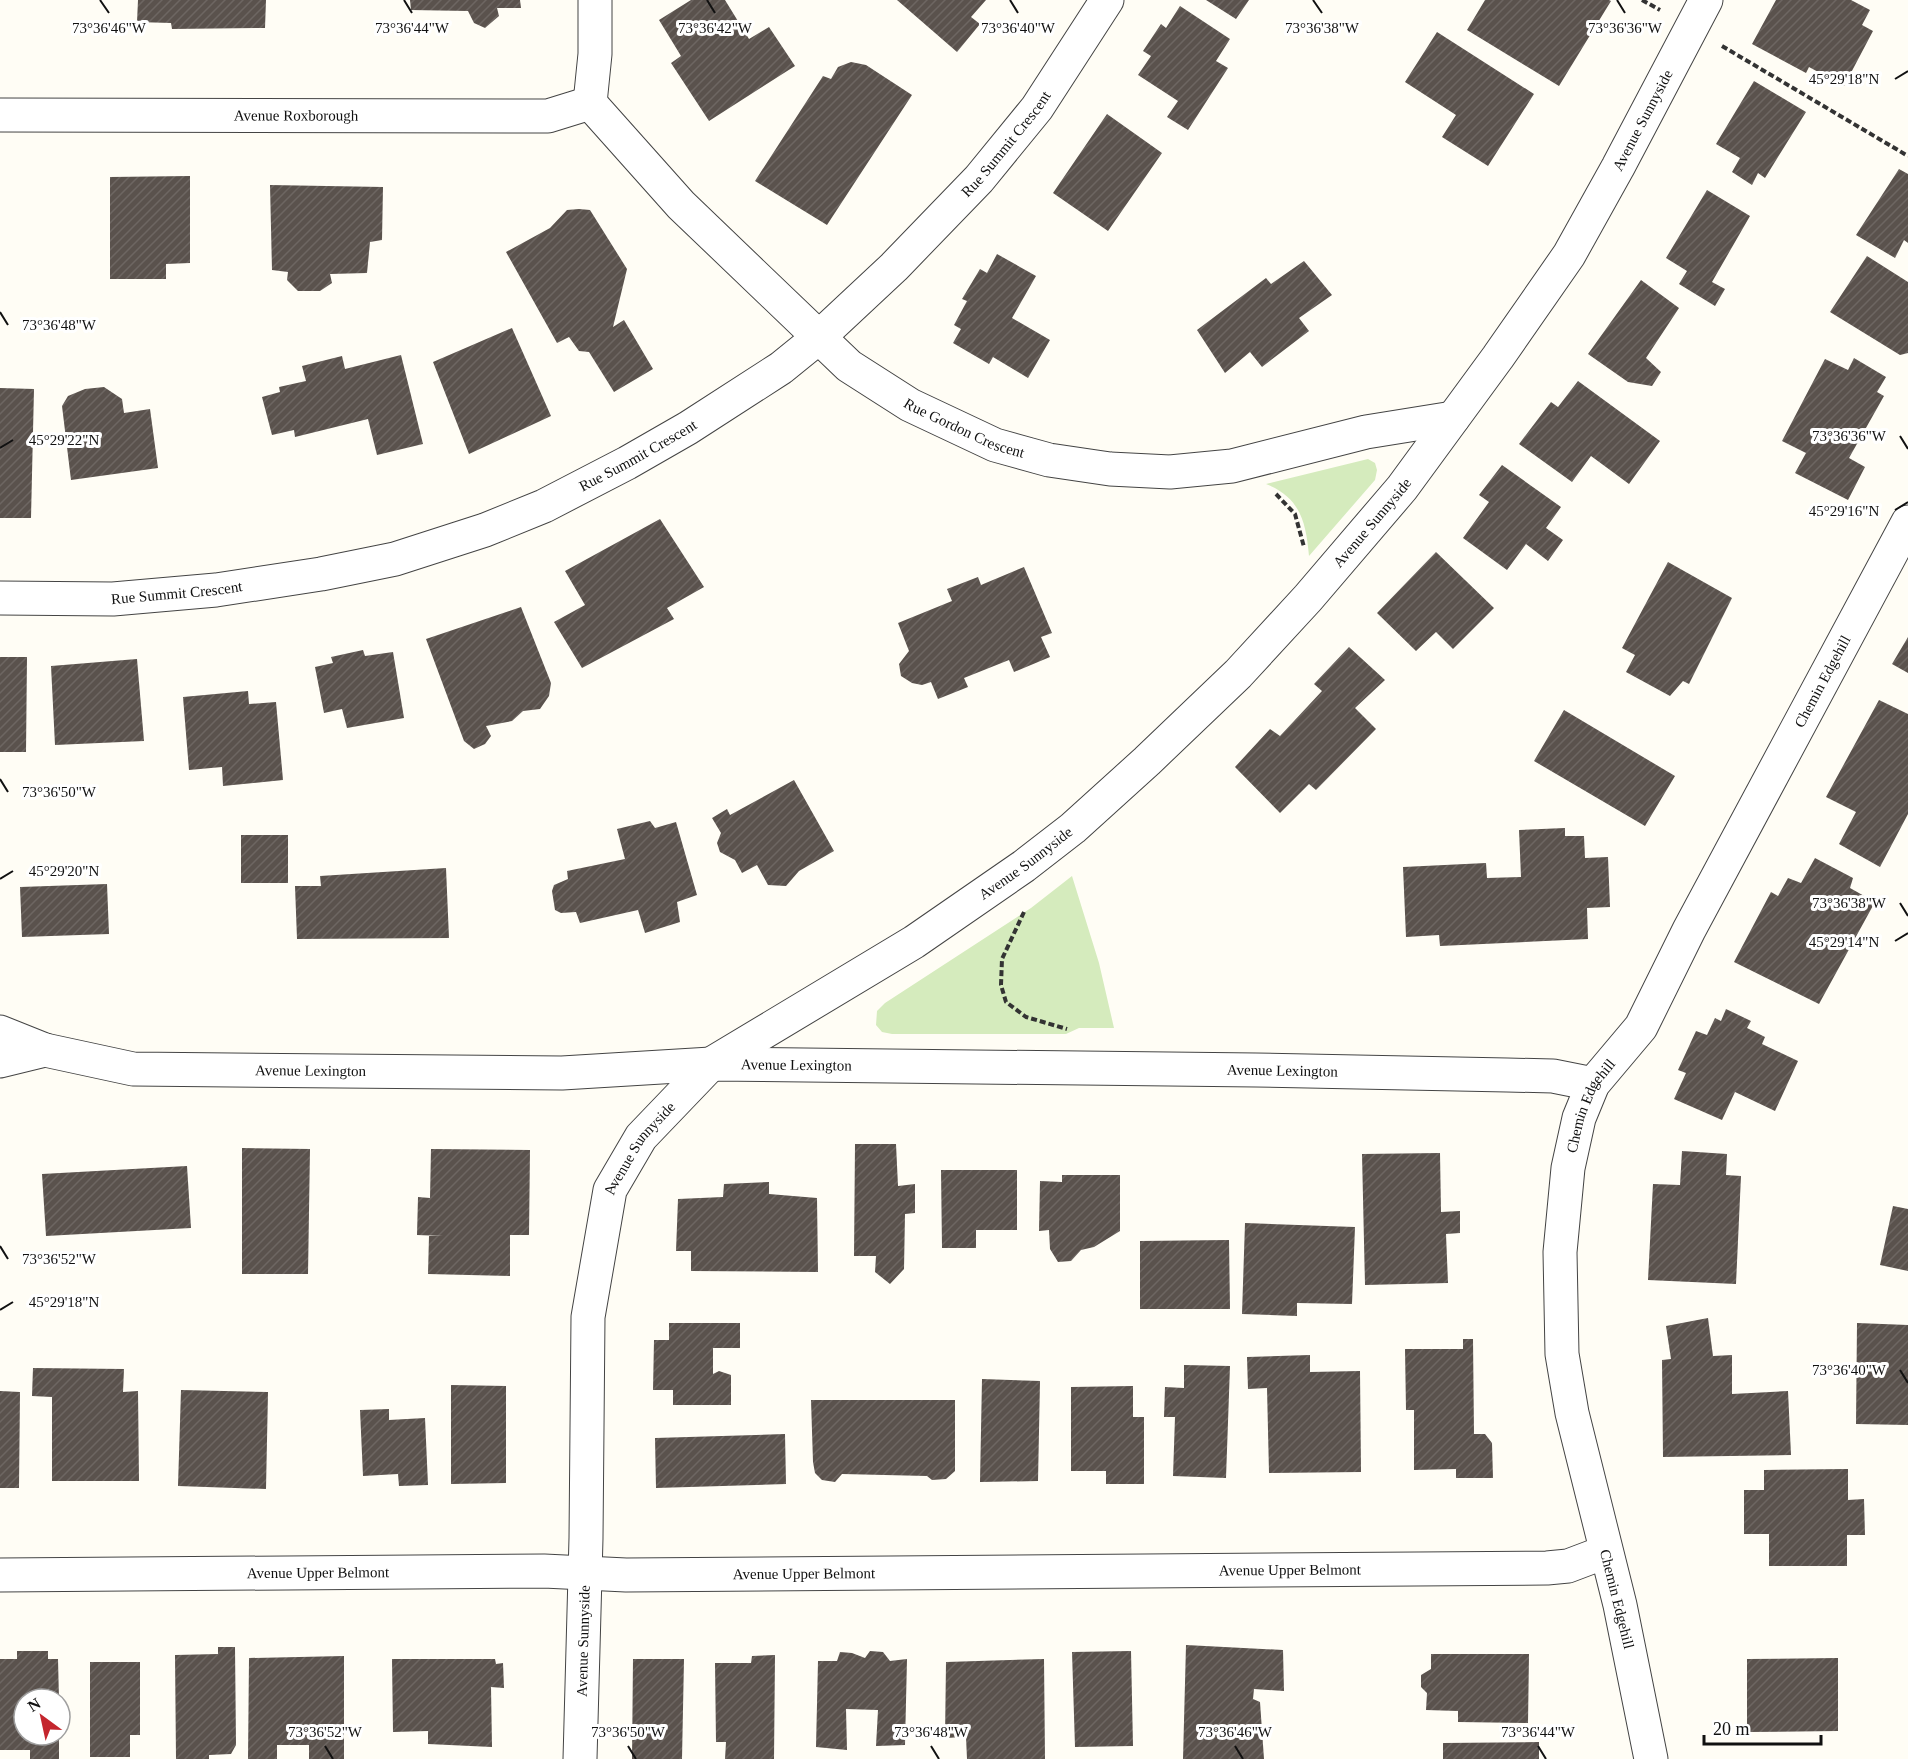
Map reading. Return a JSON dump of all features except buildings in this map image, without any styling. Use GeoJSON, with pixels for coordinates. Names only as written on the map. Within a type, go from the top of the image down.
{"type":"FeatureCollection","features":[{"type":"Feature","properties":{"kind":"street"},"geometry":{"type":"LineString","coordinates":[[590,103],[595,54],[595,0]]}},
{"type":"Feature","properties":{"kind":"street","name":"Rue Summit Crescent"},"geometry":{"type":"LineString","coordinates":[[0,598],[113,599],[216,591],[395,559],[486,530],[544,506],[627,463],[688,428],[781,368],[818,338],[894,267],[979,179],[1037,108],[1107,0]]}},
{"type":"Feature","properties":{"kind":"street","name":"Avenue Sunnyside"},"geometry":{"type":"LineString","coordinates":[[580,1759],[588,1317],[610,1190],[641,1137],[711,1064],[914,942],[1024,866],[1073,828],[1238,674],[1308,598],[1402,489],[1569,255],[1706,0]]}},
{"type":"Feature","properties":{"kind":"street","name":"Avenue Roxborough"},"geometry":{"type":"LineString","coordinates":[[0,115],[548,116],[590,103]]}},
{"type":"Feature","properties":{"kind":"street","name":"Rue Gordon Crescent"},"geometry":{"type":"LineString","coordinates":[[590,103],[681,205],[849,366],[910,405],[995,445],[1049,460],[1110,469],[1170,472],[1232,466],[1366,432],[1453,418]]}},
{"type":"Feature","properties":{"kind":"street","name":"Chemin Edgehill"},"geometry":{"type":"LineString","coordinates":[[1651,1759],[1620,1605],[1572,1413],[1562,1354],[1560,1252],[1568,1168],[1579,1118],[1593,1084],[1641,1027],[1689,930],[1908,522]]}},
{"type":"Feature","properties":{"kind":"street"},"geometry":{"type":"LineString","coordinates":[[0,1032],[45,1050]]}},
{"type":"Feature","properties":{"kind":"street","name":"Avenue Lexington"},"geometry":{"type":"LineString","coordinates":[[0,1061],[45,1050],[133,1069],[562,1073],[711,1064],[1495,1075],[1553,1077],[1593,1084]]}},
{"type":"Feature","properties":{"kind":"street","name":"Avenue Upper Belmont"},"geometry":{"type":"LineString","coordinates":[[0,1575],[532,1571],[626,1575],[1547,1568],[1568,1566],[1605,1551]]}},
{"type":"Feature","properties":{"kind":"path"},"geometry":{"type":"LineString","coordinates":[[1642,0],[1663,12]]}},
{"type":"Feature","properties":{"kind":"path"},"geometry":{"type":"LineString","coordinates":[[1719,44],[1908,156]]}},
{"type":"Feature","properties":{"kind":"path"},"geometry":{"type":"LineString","coordinates":[[1270,490],[1280,496],[1295,514],[1302,535],[1303,555]]}},
{"type":"Feature","properties":{"kind":"path"},"geometry":{"type":"LineString","coordinates":[[1024,905],[1024,912],[1002,959],[1001,985],[1006,1002],[1026,1017],[1078,1032]]}},
{"type":"Feature","properties":{"kind":"green space"},"geometry":{"type":"Polygon","coordinates":[[[1368,459],[1375,463],[1377,470],[1375,480],[1309,556],[1306,532],[1299,512],[1287,496],[1266,484],[1368,459]]]}},
{"type":"Feature","properties":{"kind":"green space"},"geometry":{"type":"Polygon","coordinates":[[[1072,876],[1099,963],[1114,1028],[1079,1028],[1066,1034],[892,1034],[882,1032],[876,1025],[877,1011],[885,1003],[1031,908],[1072,876]]]}}]}
